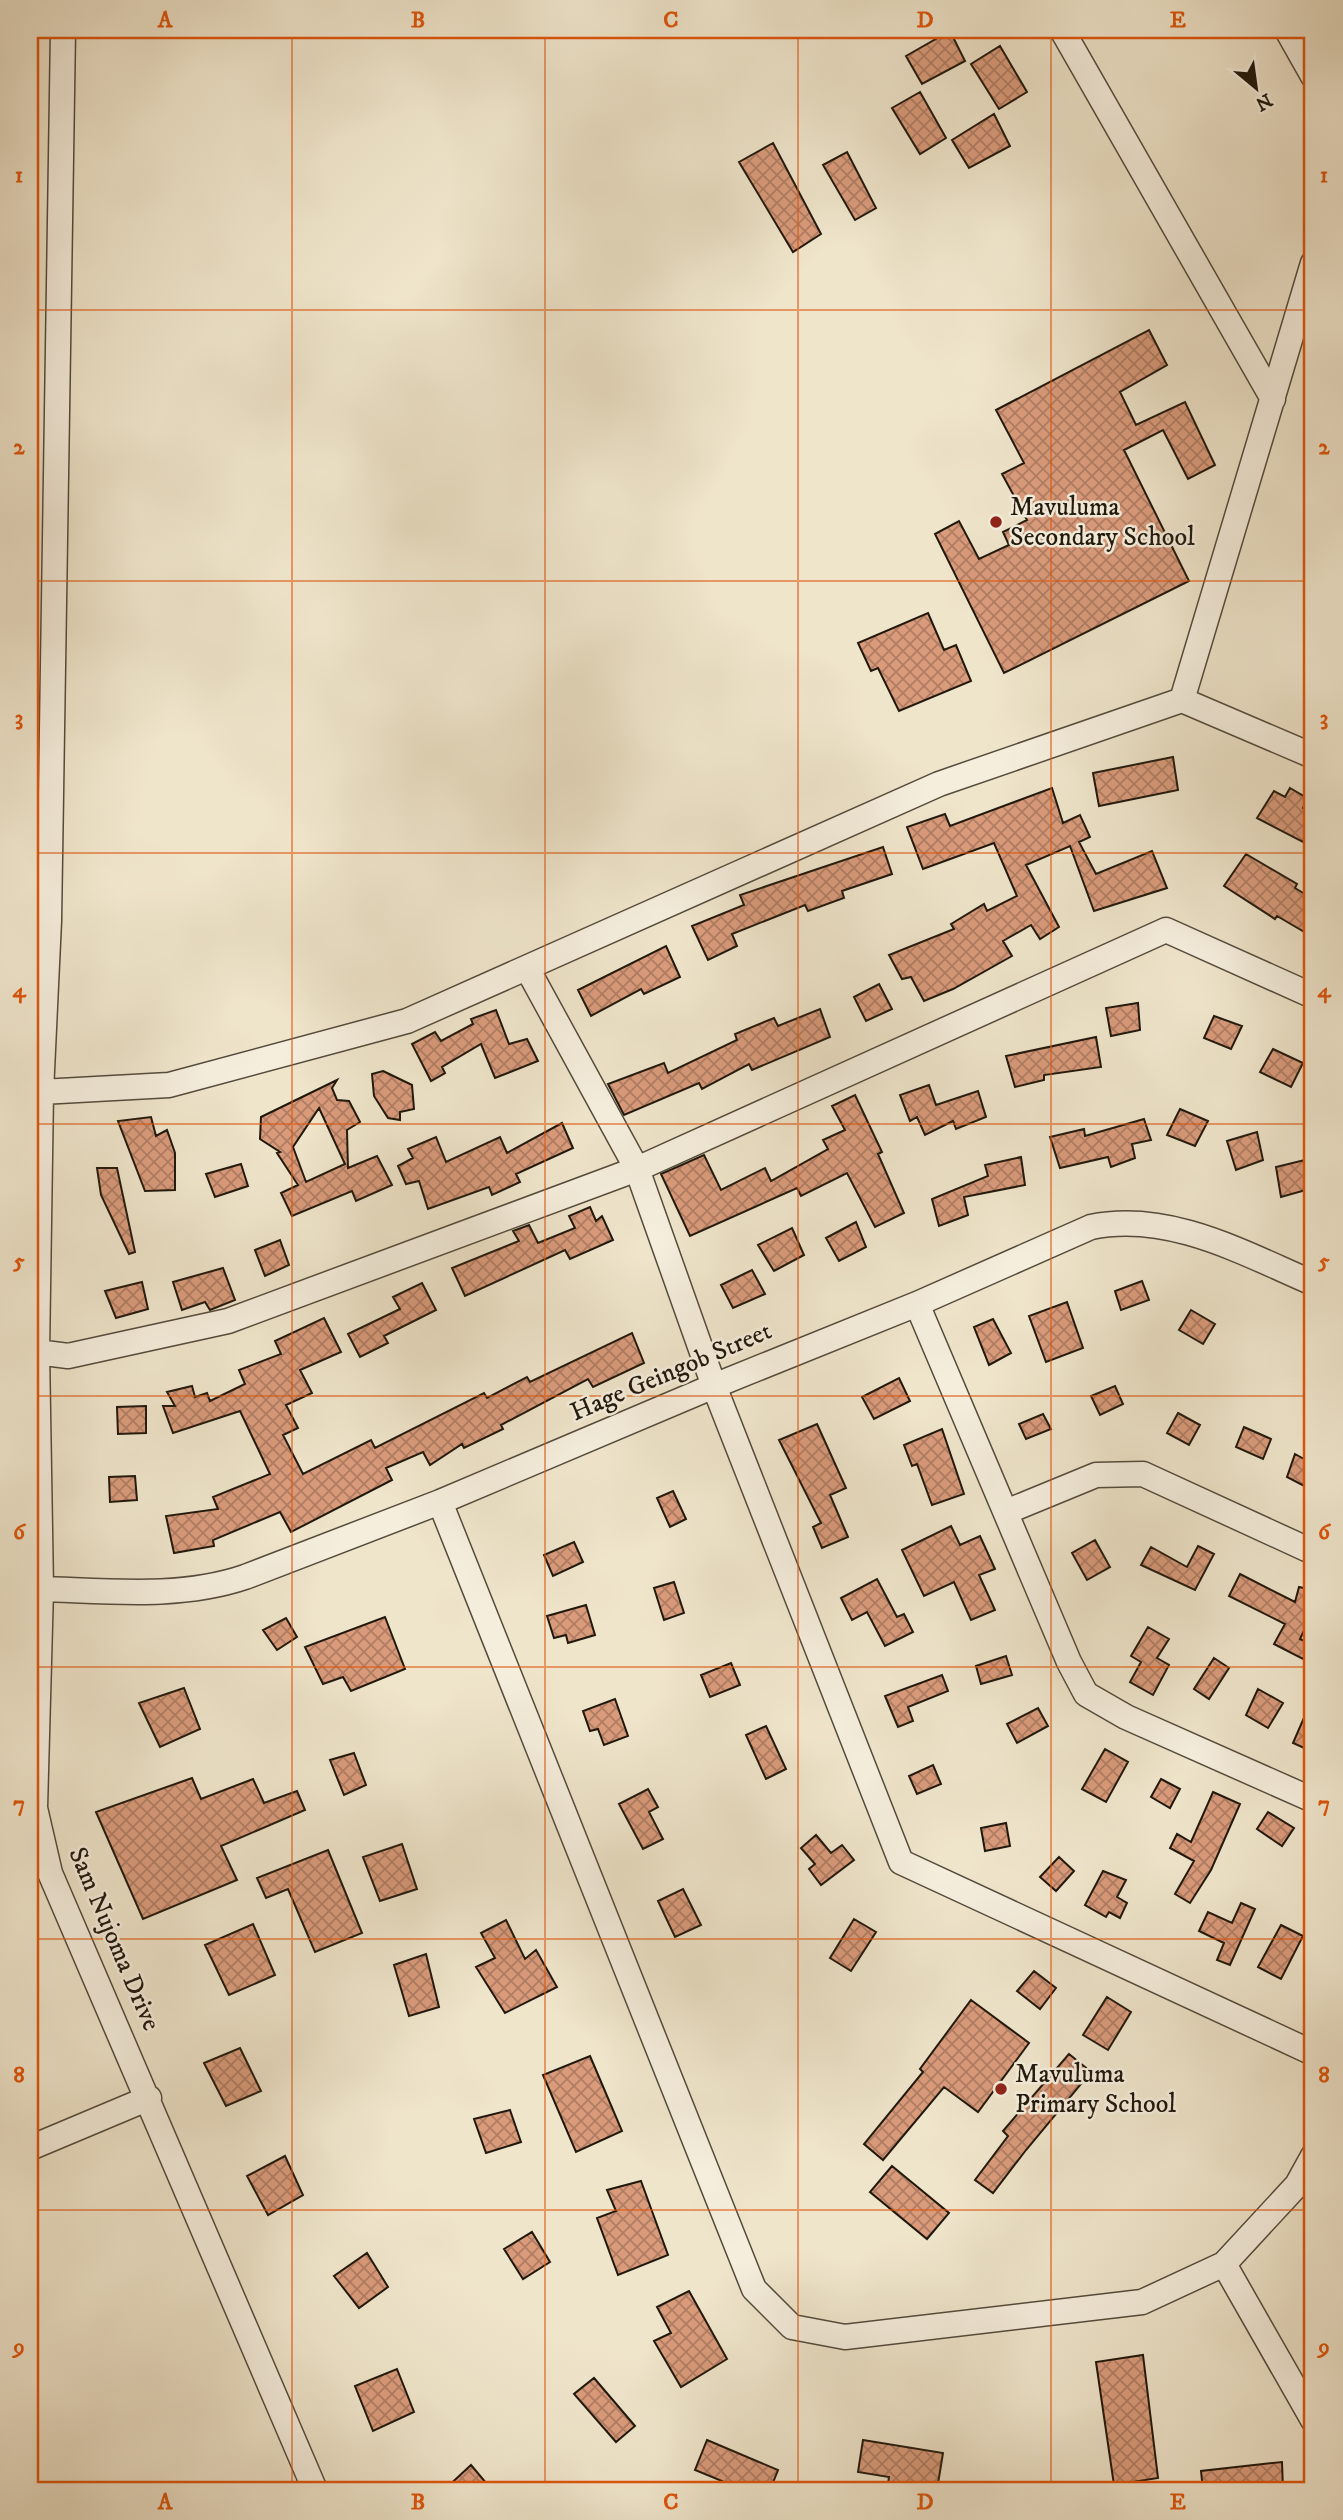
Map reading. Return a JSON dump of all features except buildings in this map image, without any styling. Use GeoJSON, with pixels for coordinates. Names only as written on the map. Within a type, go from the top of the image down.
{"type":"FeatureCollection","features":[{"type":"Feature","properties":{"kind":"street","name":"Sam Nujoma Drive"},"geometry":{"type":"LineString","coordinates":[[63,30],[49,921],[41,1092],[37,1352],[41,1589],[35,1808],[40,1876],[149,2098],[315,2490]]}},
{"type":"Feature","properties":{"kind":"street"},"geometry":{"type":"LineString","coordinates":[[1062,30],[1273,399]]}},
{"type":"Feature","properties":{"kind":"street"},"geometry":{"type":"LineString","coordinates":[[1287,30],[1313,76]]}},
{"type":"Feature","properties":{"kind":"street"},"geometry":{"type":"LineString","coordinates":[[1182,700],[1313,263]]}},
{"type":"Feature","properties":{"kind":"street"},"geometry":{"type":"LineString","coordinates":[[41,1092],[169,1085],[407,1021],[939,784],[1182,700],[1313,757]]}},
{"type":"Feature","properties":{"kind":"street"},"geometry":{"type":"LineString","coordinates":[[37,1352],[68,1356],[228,1321],[637,1169],[1166,930],[1313,996]]}},
{"type":"Feature","properties":{"kind":"street"},"geometry":{"type":"LineString","coordinates":[[527,968],[637,1169],[713,1386],[901,1862],[1313,2053]]}},
{"type":"Feature","properties":{"kind":"street","name":"Hage Geingob Street"},"geometry":{"type":"LineString","coordinates":[[41,1589],[120,1591],[212,1588],[440,1502],[713,1386],[917,1304],[1075,1233],[1117,1222],[1153,1225],[1200,1235],[1313,1283]]}},
{"type":"Feature","properties":{"kind":"street"},"geometry":{"type":"LineString","coordinates":[[917,1304],[1069,1662],[1086,1694],[1126,1717],[1313,1800]]}},
{"type":"Feature","properties":{"kind":"street"},"geometry":{"type":"LineString","coordinates":[[1006,1511],[1096,1475],[1143,1474],[1313,1552]]}},
{"type":"Feature","properties":{"kind":"street"},"geometry":{"type":"LineString","coordinates":[[440,1502],[754,2289],[793,2327],[845,2337],[1142,2302],[1224,2264],[1297,2185],[1313,2156]]}},
{"type":"Feature","properties":{"kind":"street"},"geometry":{"type":"LineString","coordinates":[[30,2148],[149,2098]]}},
{"type":"Feature","properties":{"kind":"street"},"geometry":{"type":"LineString","coordinates":[[1224,2264],[1313,2420]]}},
{"type":"Feature","properties":{"kind":"place","name":"Mavuluma Secondary School"},"geometry":{"type":"Point","coordinates":[996,522]}},
{"type":"Feature","properties":{"kind":"place","name":"Mavuluma Primary School"},"geometry":{"type":"Point","coordinates":[1001,2089]}}]}
